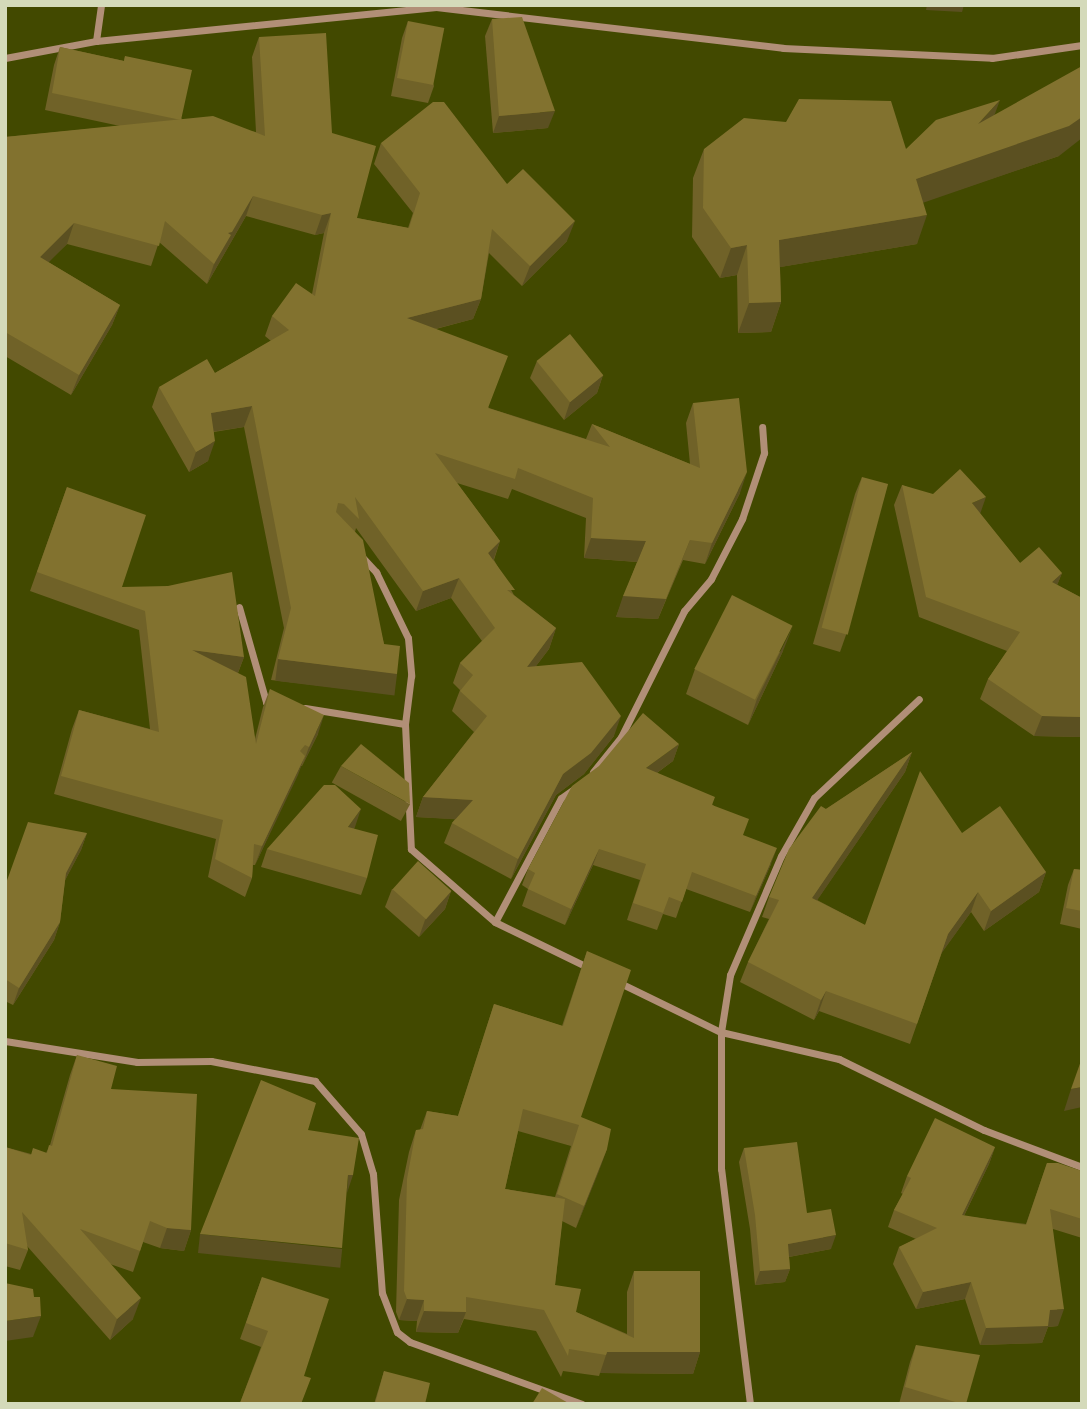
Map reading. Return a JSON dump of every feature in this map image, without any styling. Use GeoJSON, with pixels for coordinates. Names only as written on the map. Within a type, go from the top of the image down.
{"type":"FeatureCollection","features":[{"type":"Feature","properties":{"kind":"street"},"geometry":{"type":"LineString","coordinates":[[96,41],[102,5]]}},
{"type":"Feature","properties":{"kind":"street"},"geometry":{"type":"LineString","coordinates":[[5,58],[96,41],[436,7],[783,48],[992,58],[1082,45]]}},
{"type":"Feature","properties":{"kind":"street"},"geometry":{"type":"LineString","coordinates":[[588,778],[621,737],[684,611],[711,579],[742,519],[764,453],[761,427]]}},
{"type":"Feature","properties":{"kind":"street"},"geometry":{"type":"LineString","coordinates":[[350,546],[376,572],[408,638],[411,676],[405,724],[411,849],[495,922],[720,1032],[839,1059],[984,1130],[1082,1167]]}},
{"type":"Feature","properties":{"kind":"street"},"geometry":{"type":"LineString","coordinates":[[239,607],[266,702],[278,704]]}},
{"type":"Feature","properties":{"kind":"street"},"geometry":{"type":"LineString","coordinates":[[750,1404],[721,1169],[720,1032],[730,975],[781,856],[814,799],[919,699]]}},
{"type":"Feature","properties":{"kind":"street"},"geometry":{"type":"LineString","coordinates":[[291,706],[405,724]]}},
{"type":"Feature","properties":{"kind":"street"},"geometry":{"type":"LineString","coordinates":[[495,922],[561,798],[579,785]]}},
{"type":"Feature","properties":{"kind":"street"},"geometry":{"type":"LineString","coordinates":[[5,1041],[136,1062],[211,1061],[315,1081],[361,1134],[373,1174],[382,1293],[397,1332],[410,1342],[582,1404]]}},
{"type":"Feature","properties":{"kind":"building"},"geometry":{"type":"Polygon","coordinates":[[[522,17],[555,111],[499,116],[492,19],[522,17]]]}},
{"type":"Feature","properties":{"kind":"building"},"geometry":{"type":"Polygon","coordinates":[[[408,21],[444,28],[433,85],[397,78],[408,21]]]}},
{"type":"Feature","properties":{"kind":"building"},"geometry":{"type":"Polygon","coordinates":[[[326,33],[332,133],[376,146],[357,218],[409,228],[420,193],[381,143],[433,102],[444,102],[507,184],[523,169],[575,221],[530,266],[492,229],[481,299],[407,318],[508,356],[488,408],[610,447],[592,424],[700,468],[693,403],[739,398],[747,472],[712,543],[690,540],[666,599],[623,596],[646,541],[591,538],[593,498],[518,468],[515,479],[435,453],[500,541],[488,553],[515,590],[507,590],[556,628],[527,667],[582,662],[621,716],[591,753],[563,774],[518,859],[452,823],[473,800],[423,797],[487,716],[460,691],[473,675],[460,663],[495,628],[459,578],[423,591],[355,497],[359,519],[344,504],[338,503],[336,512],[363,540],[384,644],[400,646],[397,674],[278,659],[291,608],[252,406],[211,413],[215,441],[196,452],[159,387],[207,359],[215,373],[289,330],[272,316],[296,283],[315,296],[331,213],[322,215],[253,196],[232,232],[228,233],[231,235],[214,264],[165,221],[159,246],[74,223],[40,257],[120,305],[79,375],[5,332],[5,137],[213,116],[265,136],[259,37],[326,33]]]}},
{"type":"Feature","properties":{"kind":"building"},"geometry":{"type":"Polygon","coordinates":[[[60,47],[124,61],[125,56],[192,70],[181,120],[52,93],[60,47]]]}},
{"type":"Feature","properties":{"kind":"building"},"geometry":{"type":"Polygon","coordinates":[[[1082,66],[1082,117],[1069,126],[916,179],[927,215],[779,240],[781,302],[749,303],[747,245],[731,248],[703,208],[704,149],[744,118],[786,122],[799,99],[891,101],[906,149],[936,120],[1000,100],[978,124],[1082,66]]]}},
{"type":"Feature","properties":{"kind":"building"},"geometry":{"type":"Polygon","coordinates":[[[570,334],[603,375],[570,402],[537,361],[570,334]]]}},
{"type":"Feature","properties":{"kind":"building"},"geometry":{"type":"Polygon","coordinates":[[[960,469],[986,497],[972,503],[1020,563],[1039,547],[1062,573],[1052,582],[1082,598],[1082,717],[1042,716],[988,679],[1020,632],[926,597],[902,485],[933,494],[960,469]]]}},
{"type":"Feature","properties":{"kind":"building"},"geometry":{"type":"Polygon","coordinates":[[[862,477],[888,484],[848,635],[822,628],[862,477]]]}},
{"type":"Feature","properties":{"kind":"building"},"geometry":{"type":"Polygon","coordinates":[[[67,487],[146,515],[122,587],[168,586],[232,572],[244,657],[192,650],[246,677],[256,744],[270,689],[324,715],[309,747],[305,745],[300,751],[305,756],[262,846],[254,844],[252,878],[215,859],[223,820],[61,776],[79,710],[159,732],[145,611],[37,572],[67,487]]]}},
{"type":"Feature","properties":{"kind":"building"},"geometry":{"type":"Polygon","coordinates":[[[732,595],[793,626],[755,700],[694,669],[732,595]]]}},
{"type":"Feature","properties":{"kind":"building"},"geometry":{"type":"Polygon","coordinates":[[[643,713],[679,744],[646,768],[715,797],[712,805],[749,819],[743,835],[777,848],[756,896],[692,872],[682,902],[669,897],[663,913],[633,903],[646,864],[599,849],[571,909],[528,889],[535,873],[528,869],[572,786],[599,766],[643,713]]]}},
{"type":"Feature","properties":{"kind":"building"},"geometry":{"type":"Polygon","coordinates":[[[361,744],[409,783],[410,804],[341,766],[361,744]]]}},
{"type":"Feature","properties":{"kind":"building"},"geometry":{"type":"Polygon","coordinates":[[[912,752],[812,898],[865,925],[920,771],[962,833],[1000,806],[1046,872],[991,911],[978,892],[948,934],[917,1024],[826,991],[821,1000],[748,962],[779,900],[769,897],[789,849],[821,806],[826,809],[912,752]]]}},
{"type":"Feature","properties":{"kind":"building"},"geometry":{"type":"Polygon","coordinates":[[[324,785],[335,785],[361,809],[348,827],[378,835],[367,878],[267,849],[324,785]]]}},
{"type":"Feature","properties":{"kind":"building"},"geometry":{"type":"Polygon","coordinates":[[[28,822],[87,833],[66,873],[60,922],[19,988],[5,979],[5,886],[28,822]]]}},
{"type":"Feature","properties":{"kind":"building"},"geometry":{"type":"Polygon","coordinates":[[[418,861],[451,891],[426,919],[393,889],[418,861]]]}},
{"type":"Feature","properties":{"kind":"building"},"geometry":{"type":"Polygon","coordinates":[[[1074,869],[1082,870],[1082,911],[1066,908],[1074,869]]]}},
{"type":"Feature","properties":{"kind":"building"},"geometry":{"type":"Polygon","coordinates":[[[587,951],[631,970],[581,1117],[611,1129],[607,1149],[584,1206],[557,1194],[579,1125],[523,1109],[505,1189],[565,1199],[555,1285],[581,1289],[576,1312],[634,1338],[634,1271],[700,1271],[700,1352],[607,1352],[606,1355],[569,1349],[568,1356],[544,1310],[466,1297],[466,1312],[424,1311],[424,1300],[407,1299],[404,1291],[407,1179],[416,1130],[423,1129],[427,1111],[458,1116],[494,1004],[563,1026],[587,951]]]}},
{"type":"Feature","properties":{"kind":"building"},"geometry":{"type":"Polygon","coordinates":[[[77,1055],[117,1066],[111,1089],[197,1094],[191,1230],[167,1228],[150,1221],[140,1251],[80,1229],[141,1298],[117,1319],[22,1212],[28,1250],[5,1243],[5,1147],[31,1155],[33,1148],[47,1153],[49,1145],[52,1146],[77,1055]]]}},
{"type":"Feature","properties":{"kind":"building"},"geometry":{"type":"Polygon","coordinates":[[[1082,1058],[1082,1087],[1071,1089],[1082,1058]]]}},
{"type":"Feature","properties":{"kind":"building"},"geometry":{"type":"Polygon","coordinates":[[[261,1080],[316,1103],[308,1130],[359,1138],[353,1175],[348,1175],[342,1248],[200,1234],[261,1080]]]}},
{"type":"Feature","properties":{"kind":"building"},"geometry":{"type":"Polygon","coordinates":[[[935,1118],[995,1147],[962,1215],[1026,1225],[1047,1163],[1058,1163],[1082,1171],[1082,1219],[1050,1209],[1064,1309],[1050,1310],[1048,1326],[986,1328],[971,1282],[923,1292],[899,1247],[937,1228],[894,1210],[911,1178],[907,1176],[935,1118]]]}},
{"type":"Feature","properties":{"kind":"building"},"geometry":{"type":"Polygon","coordinates":[[[797,1142],[807,1213],[831,1209],[836,1235],[788,1244],[790,1269],[760,1271],[755,1215],[744,1148],[797,1142]]]}},
{"type":"Feature","properties":{"kind":"building"},"geometry":{"type":"Polygon","coordinates":[[[262,1277],[329,1299],[304,1376],[311,1378],[301,1404],[227,1404],[240,1403],[268,1331],[246,1323],[262,1277]]]}},
{"type":"Feature","properties":{"kind":"building"},"geometry":{"type":"Polygon","coordinates":[[[5,1283],[33,1289],[34,1297],[40,1297],[41,1316],[5,1321],[5,1283]]]}},
{"type":"Feature","properties":{"kind":"building"},"geometry":{"type":"Polygon","coordinates":[[[916,1345],[980,1355],[966,1404],[905,1387],[916,1345]]]}},
{"type":"Feature","properties":{"kind":"building"},"geometry":{"type":"Polygon","coordinates":[[[384,1371],[430,1383],[425,1404],[375,1404],[384,1371]]]}},
{"type":"Feature","properties":{"kind":"building"},"geometry":{"type":"Polygon","coordinates":[[[542,1388],[570,1404],[532,1404],[542,1388]]]}}]}
